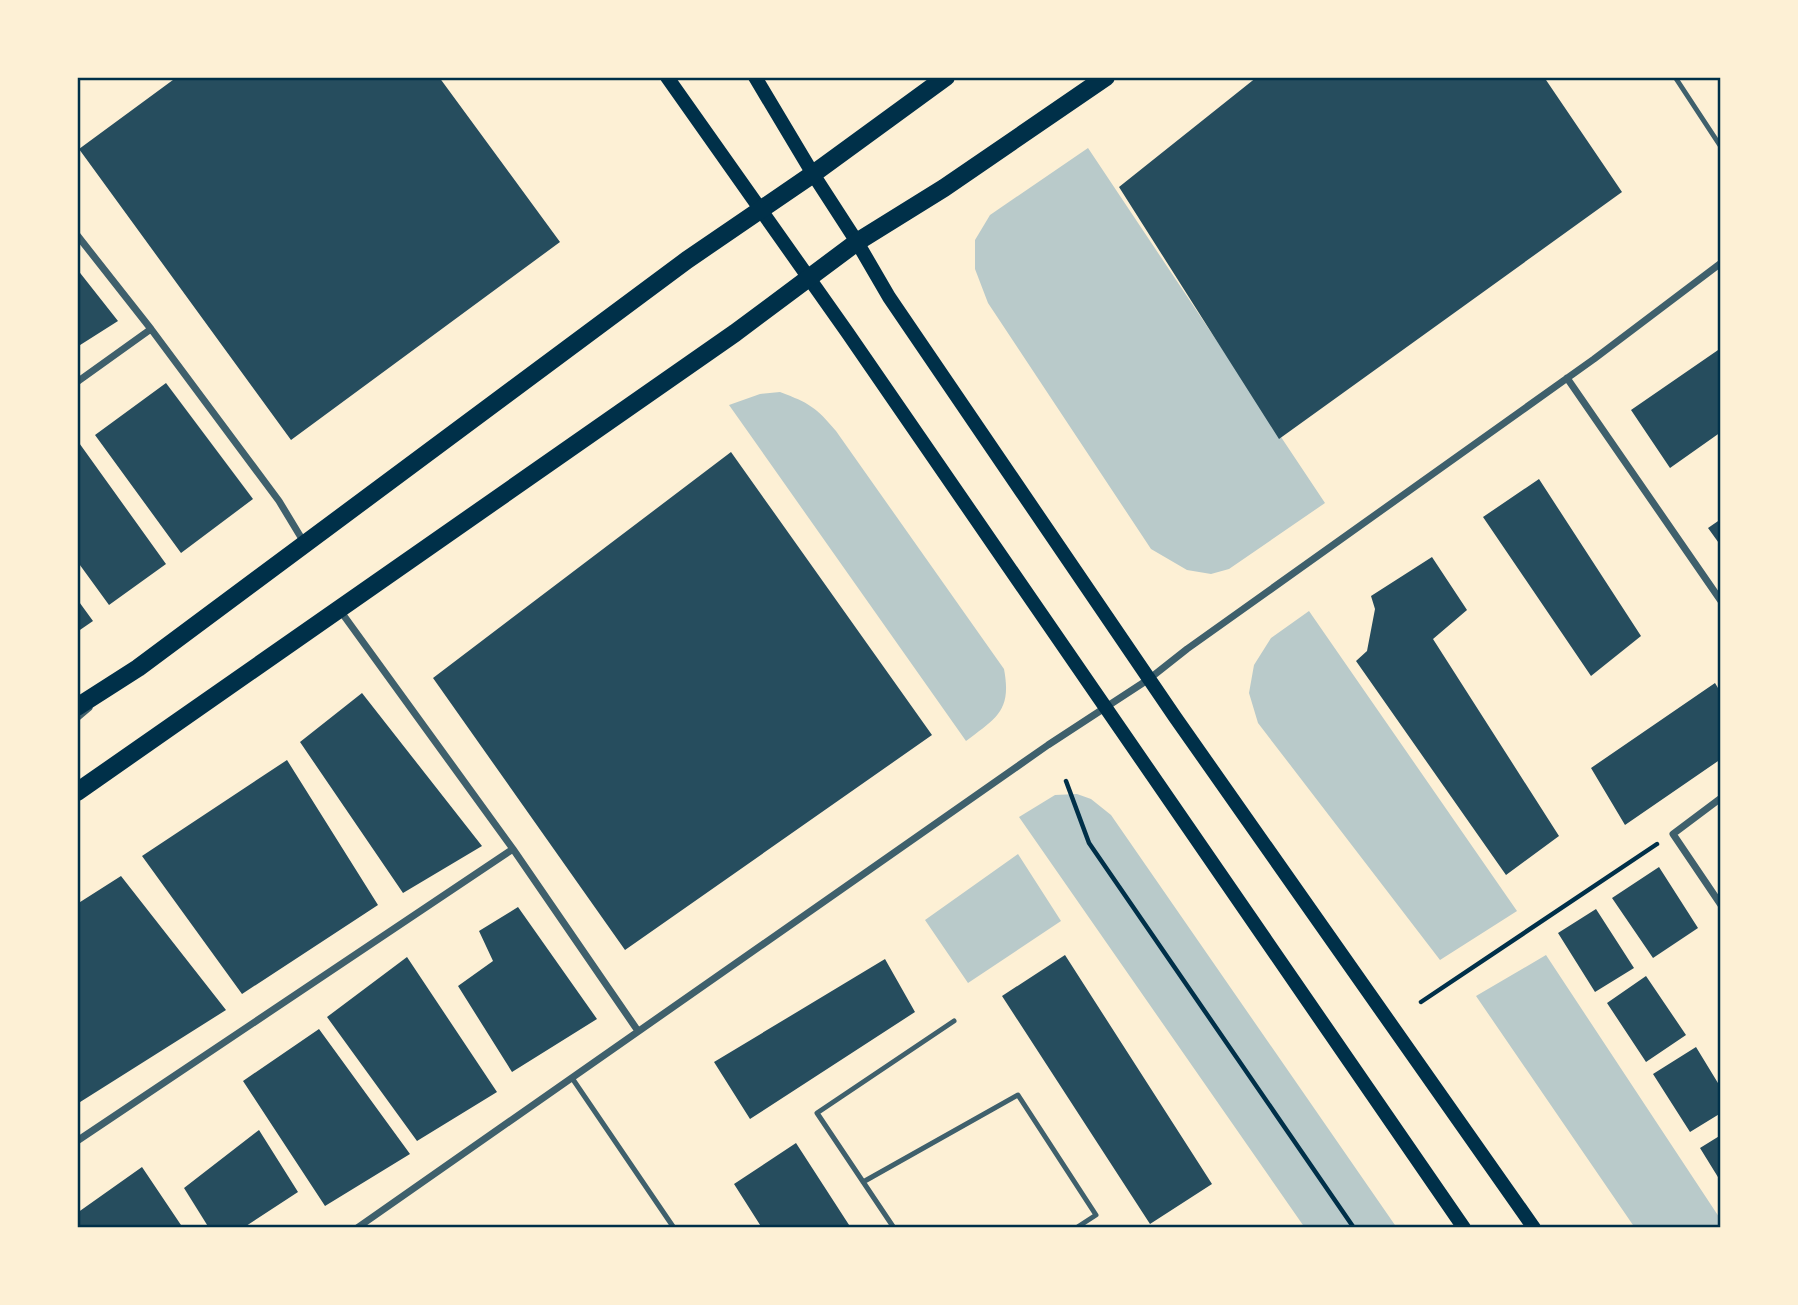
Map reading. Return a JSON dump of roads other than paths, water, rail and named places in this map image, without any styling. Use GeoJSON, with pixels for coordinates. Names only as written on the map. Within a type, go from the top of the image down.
{"type":"FeatureCollection","features":[{"type":"Feature","properties":{"kind":"main road"},"geometry":{"type":"LineString","coordinates":[[667,77],[1107,708],[1464,1228]]}},
{"type":"Feature","properties":{"kind":"main road"},"geometry":{"type":"LineString","coordinates":[[755,77],[889,297],[1149,679],[1534,1228]]}},
{"type":"Feature","properties":{"kind":"main road"},"geometry":{"type":"LineString","coordinates":[[77,707],[138,668],[687,260],[813,174],[946,77]]}},
{"type":"Feature","properties":{"kind":"main road"},"geometry":{"type":"LineString","coordinates":[[77,792],[735,333],[857,242],[944,188],[1107,77]]}},
{"type":"Feature","properties":{"kind":"street"},"geometry":{"type":"LineString","coordinates":[[77,235],[279,501],[306,544]]}},
{"type":"Feature","properties":{"kind":"street"},"geometry":{"type":"LineString","coordinates":[[357,1228],[1048,745],[1149,679],[1187,649],[1594,359],[1721,263]]}},
{"type":"Feature","properties":{"kind":"street"},"geometry":{"type":"LineString","coordinates":[[77,382],[151,329]]}},
{"type":"Feature","properties":{"kind":"street"},"geometry":{"type":"LineString","coordinates":[[1567,378],[1721,601]]}},
{"type":"Feature","properties":{"kind":"street"},"geometry":{"type":"LineString","coordinates":[[339,609],[513,849],[638,1031]]}},
{"type":"Feature","properties":{"kind":"street"},"geometry":{"type":"LineString","coordinates":[[1721,798],[1672,834],[1721,905]]}},
{"type":"Feature","properties":{"kind":"street"},"geometry":{"type":"LineString","coordinates":[[77,1141],[513,849]]}},
{"type":"Feature","properties":{"kind":"lane"},"geometry":{"type":"LineString","coordinates":[[1675,77],[1721,147]]}},
{"type":"Feature","properties":{"kind":"lane"},"geometry":{"type":"LineString","coordinates":[[77,719],[138,668]]}},
{"type":"Feature","properties":{"kind":"lane"},"geometry":{"type":"LineString","coordinates":[[894,1228],[817,1113],[954,1021]]}},
{"type":"Feature","properties":{"kind":"lane"},"geometry":{"type":"LineString","coordinates":[[572,1078],[674,1228]]}},
{"type":"Feature","properties":{"kind":"lane"},"geometry":{"type":"LineString","coordinates":[[863,1181],[1018,1096],[1096,1215],[1076,1228]]}}]}
